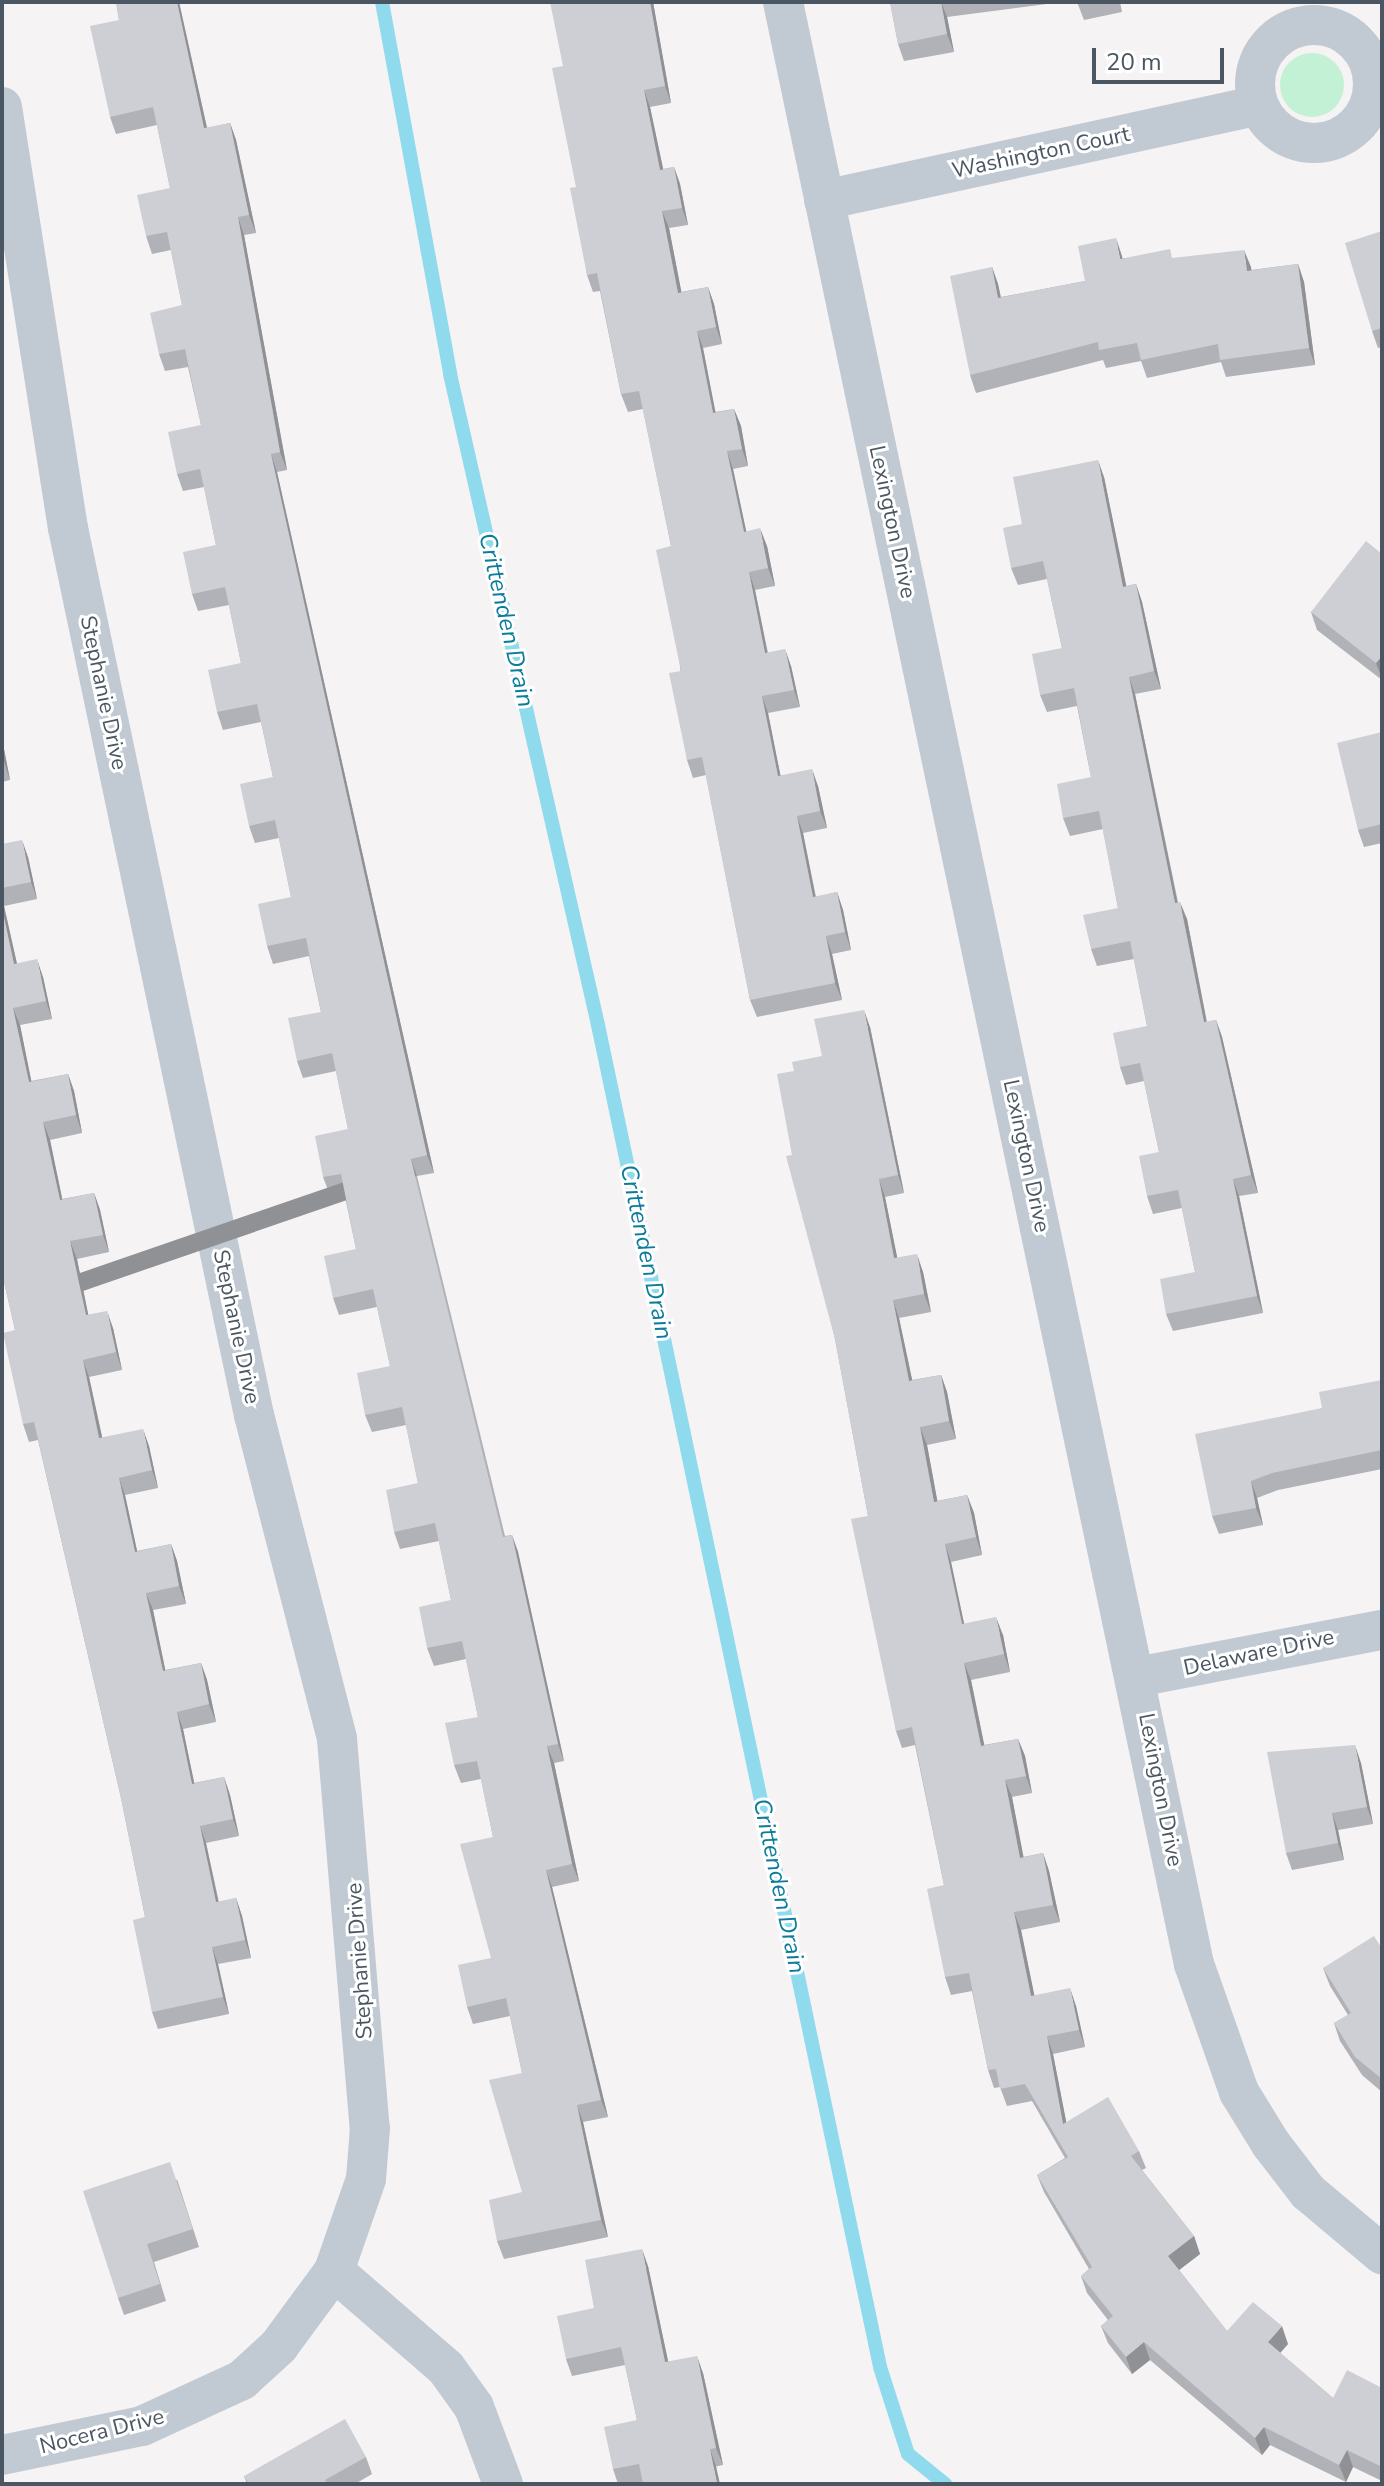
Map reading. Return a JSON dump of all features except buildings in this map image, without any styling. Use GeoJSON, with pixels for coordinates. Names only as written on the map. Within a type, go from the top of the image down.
{"type":"FeatureCollection","features":[{"type":"Feature","properties":{"kind":"street","name":"Lexington Drive"},"geometry":{"type":"LineString","coordinates":[[783,2],[1137,1677],[1194,1964],[1233,2077],[1308,2192],[1382,2254]]}},
{"type":"Feature","properties":{"kind":"street","name":"Washington Court"},"geometry":{"type":"LineString","coordinates":[[824,200],[1258,105]]}},
{"type":"Feature","properties":{"kind":"street","name":"Stephanie Drive"},"geometry":{"type":"LineString","coordinates":[[2,107],[68,528],[254,1415],[337,1739],[348,1810],[370,2128],[366,2179],[334,2271]]}},
{"type":"Feature","properties":{"kind":"street","name":"Delaware Drive"},"geometry":{"type":"LineString","coordinates":[[1137,1677],[1382,1630]]}},
{"type":"Feature","properties":{"kind":"street","name":"Nocera Drive"},"geometry":{"type":"LineString","coordinates":[[2,2455],[193,2407],[242,2380],[279,2346],[334,2271]]}},
{"type":"Feature","properties":{"kind":"street"},"geometry":{"type":"LineString","coordinates":[[334,2271],[446,2368],[474,2407],[503,2484]]}},
{"type":"Feature","properties":{"kind":"green space"},"geometry":{"type":"Polygon","coordinates":[[[1306,53],[1318,53],[1335,62],[1342,73],[1342,97],[1335,108],[1318,117],[1306,117],[1294,112],[1285,103],[1280,91],[1280,79],[1285,67],[1294,58],[1306,53]]]}},
{"type":"Feature","properties":{"kind":"waterway","name":"Crittenden Drain"},"geometry":{"type":"LineString","coordinates":[[382,2],[450,374],[598,1025],[880,2367],[908,2454],[945,2484]]}}]}
